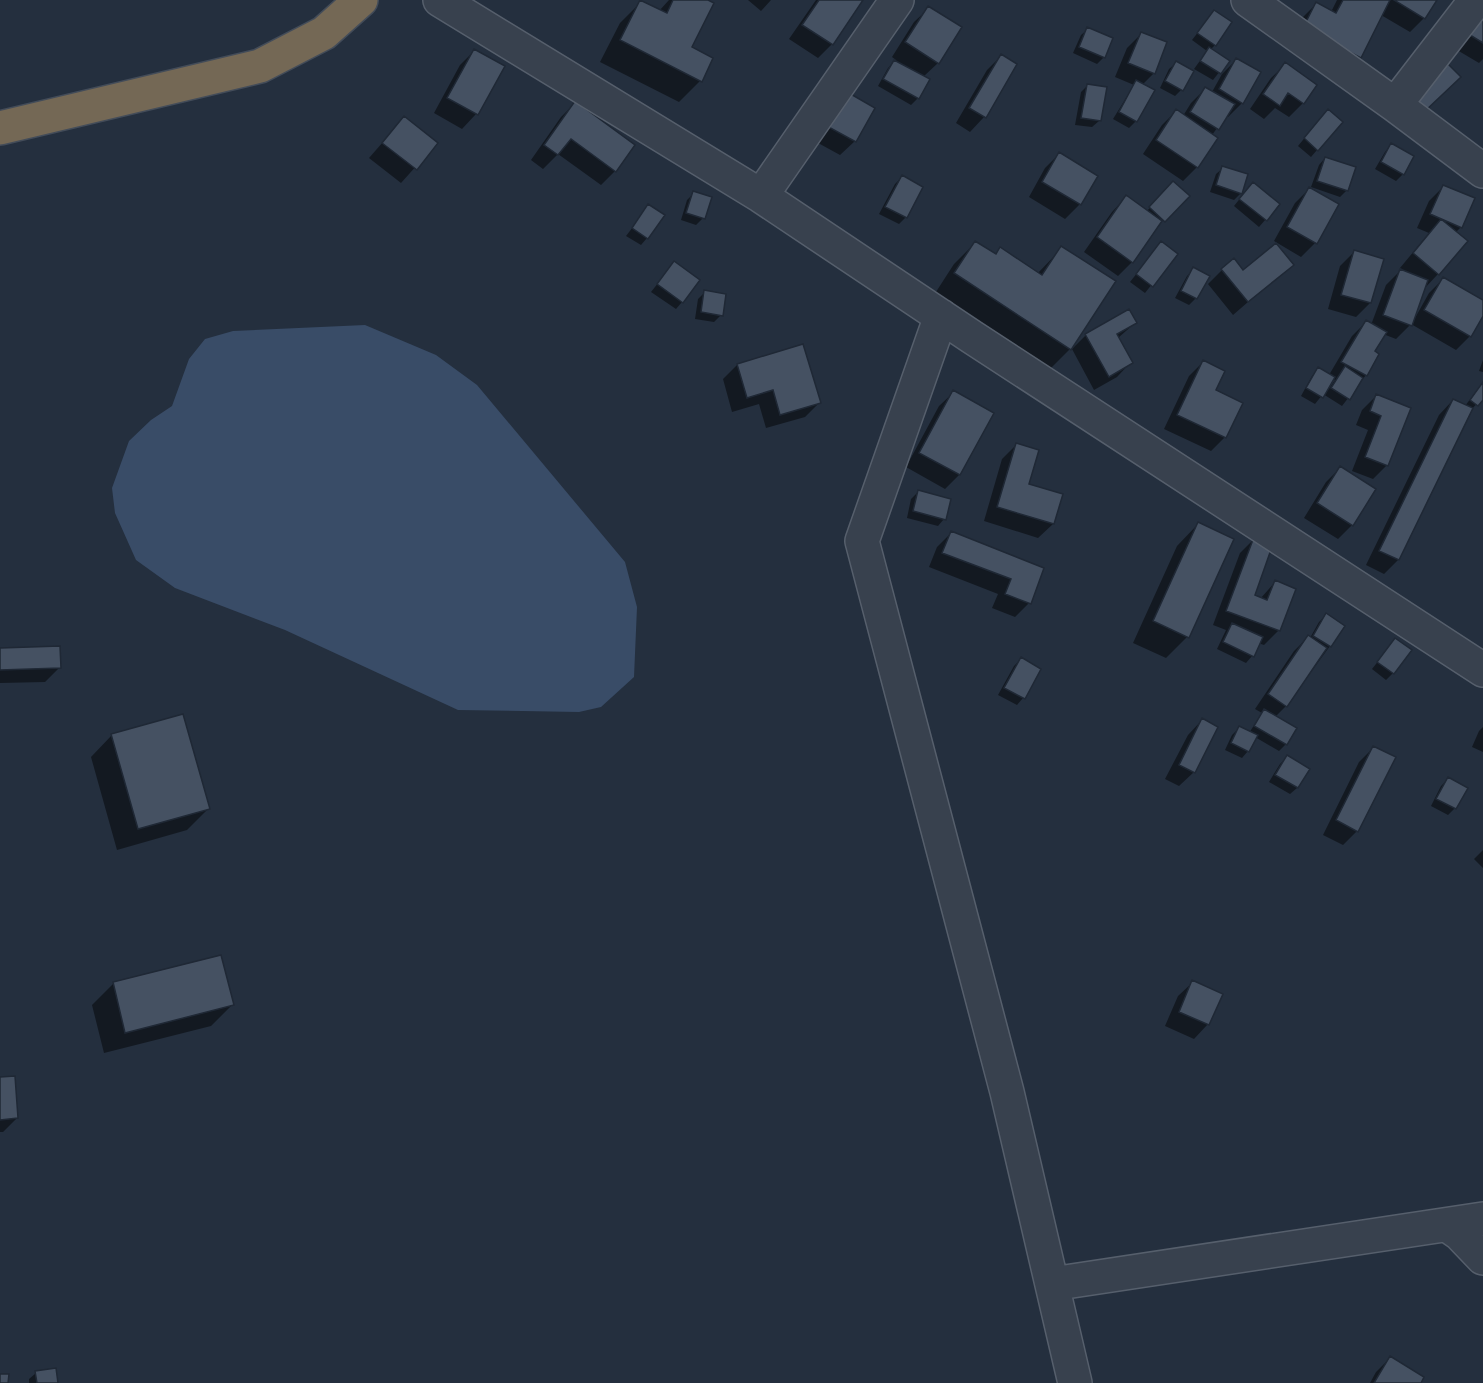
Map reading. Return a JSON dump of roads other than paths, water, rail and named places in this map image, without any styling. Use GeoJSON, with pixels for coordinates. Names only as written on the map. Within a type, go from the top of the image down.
{"type":"FeatureCollection","features":[{"type":"Feature","properties":{"kind":"highway"},"geometry":{"type":"LineString","coordinates":[[0,128],[260,66],[324,33],[361,0]]}},
{"type":"Feature","properties":{"kind":"street"},"geometry":{"type":"LineString","coordinates":[[440,0],[760,196],[1483,669]]}},
{"type":"Feature","properties":{"kind":"street"},"geometry":{"type":"LineString","coordinates":[[760,196],[897,0]]}},
{"type":"Feature","properties":{"kind":"street"},"geometry":{"type":"LineString","coordinates":[[1248,0],[1483,171]]}},
{"type":"Feature","properties":{"kind":"street"},"geometry":{"type":"LineString","coordinates":[[1395,105],[1476,0]]}},
{"type":"Feature","properties":{"kind":"street"},"geometry":{"type":"LineString","coordinates":[[941,316],[862,542],[1007,1092],[1074,1383]]}},
{"type":"Feature","properties":{"kind":"street"},"geometry":{"type":"LineString","coordinates":[[1052,1284],[1483,1219]]}},
{"type":"Feature","properties":{"kind":"street"},"geometry":{"type":"LineString","coordinates":[[1447,1225],[1460,1234],[1483,1258]]}},
{"type":"Feature","properties":{"kind":"water"},"geometry":{"type":"Polygon","coordinates":[[[365,325],[436,355],[477,385],[625,562],[637,607],[634,677],[601,707],[579,712],[458,710],[285,630],[175,588],[136,560],[115,513],[112,488],[129,441],[151,420],[172,406],[189,359],[205,339],[233,331],[365,325]]]}}]}
